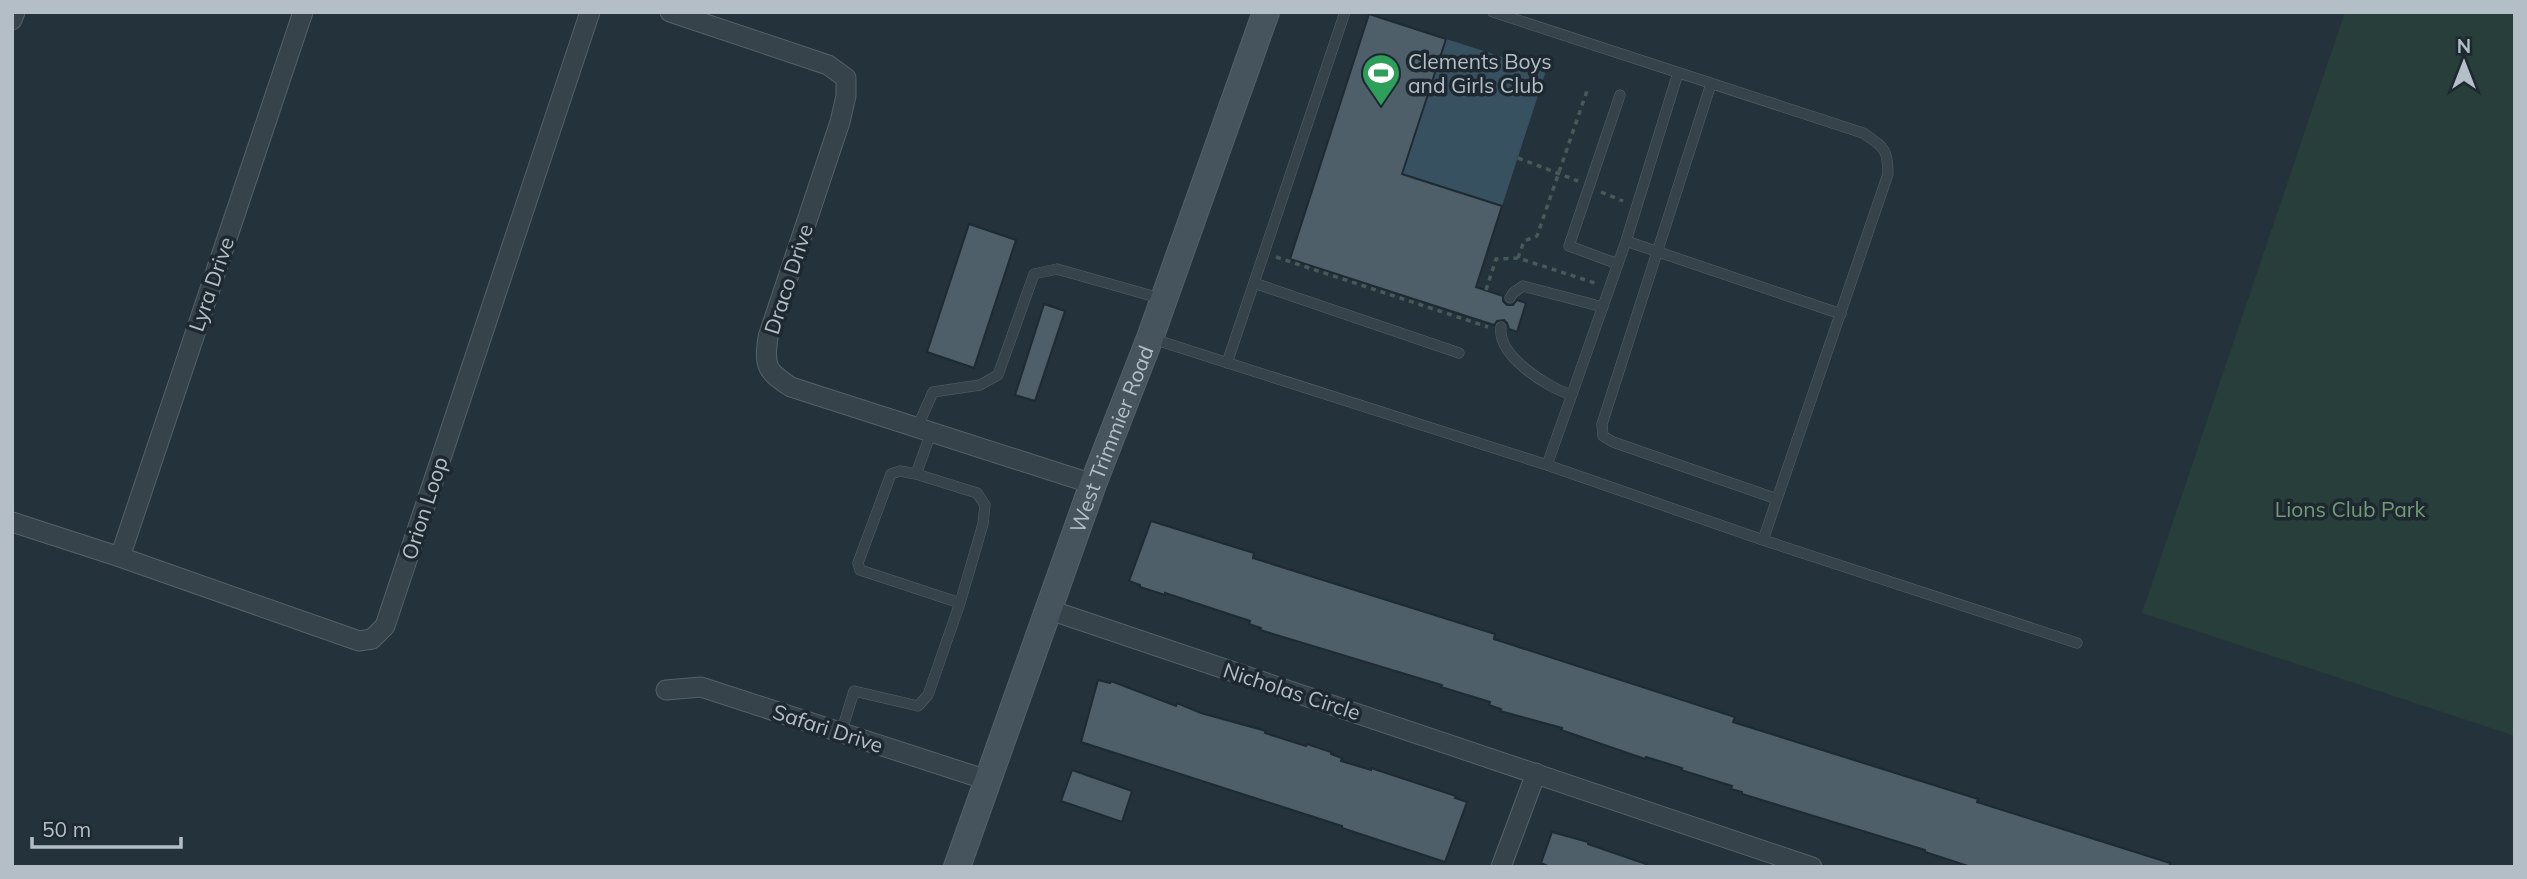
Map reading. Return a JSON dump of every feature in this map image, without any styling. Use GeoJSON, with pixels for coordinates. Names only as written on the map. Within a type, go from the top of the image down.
{"type":"FeatureCollection","features":[{"type":"Feature","properties":{"kind":"main road","name":"West Trimmier Road"},"geometry":{"type":"LineString","coordinates":[[957,867],[1047,609],[1150,338],[1266,12]]}},
{"type":"Feature","properties":{"kind":"street"},"geometry":{"type":"LineString","coordinates":[[12,20],[15,12]]}},
{"type":"Feature","properties":{"kind":"street","name":"Lyra Drive"},"geometry":{"type":"LineString","coordinates":[[120,556],[303,12]]}},
{"type":"Feature","properties":{"kind":"street","name":"Orion Loop"},"geometry":{"type":"LineString","coordinates":[[12,522],[120,556],[359,642],[372,639],[385,626],[590,12]]}},
{"type":"Feature","properties":{"kind":"street","name":"Draco Drive"},"geometry":{"type":"LineString","coordinates":[[670,12],[828,65],[846,78],[846,96],[840,122],[768,337],[765,358],[771,375],[791,387],[1093,484]]}},
{"type":"Feature","properties":{"kind":"street","name":"Nicholas Circle"},"geometry":{"type":"LineString","coordinates":[[1047,609],[1812,867]]}},
{"type":"Feature","properties":{"kind":"street","name":"Safari Drive"},"geometry":{"type":"LineString","coordinates":[[666,690],[701,687],[987,780]]}},
{"type":"Feature","properties":{"kind":"street"},"geometry":{"type":"LineString","coordinates":[[1501,867],[1536,773]]}},
{"type":"Feature","properties":{"kind":"lane"},"geometry":{"type":"LineString","coordinates":[[1227,363],[1345,12]]}},
{"type":"Feature","properties":{"kind":"lane"},"geometry":{"type":"LineString","coordinates":[[1493,12],[1863,133],[1888,156],[1888,174],[1763,540]]}},
{"type":"Feature","properties":{"kind":"lane"},"geometry":{"type":"LineString","coordinates":[[1547,465],[1626,242],[1678,73]]}},
{"type":"Feature","properties":{"kind":"lane"},"geometry":{"type":"LineString","coordinates":[[1711,84],[1602,424],[1603,436],[1613,442],[1777,499]]}},
{"type":"Feature","properties":{"kind":"lane"},"geometry":{"type":"LineString","coordinates":[[1618,264],[1569,246],[1620,95]]}},
{"type":"Feature","properties":{"kind":"lane"},"geometry":{"type":"LineString","coordinates":[[1626,242],[1841,314]]}},
{"type":"Feature","properties":{"kind":"lane"},"geometry":{"type":"LineString","coordinates":[[916,474],[933,392],[980,386],[998,375],[1034,274],[1057,269],[1163,300]]}},
{"type":"Feature","properties":{"kind":"lane"},"geometry":{"type":"LineString","coordinates":[[1254,283],[1459,353]]}},
{"type":"Feature","properties":{"kind":"lane"},"geometry":{"type":"LineString","coordinates":[[1510,298],[1523,286],[1603,307]]}},
{"type":"Feature","properties":{"kind":"lane"},"geometry":{"type":"LineString","coordinates":[[1500,329],[1502,342],[1532,374],[1560,392],[1572,395]]}},
{"type":"Feature","properties":{"kind":"lane"},"geometry":{"type":"LineString","coordinates":[[1150,338],[1547,465],[1763,540],[2077,643]]}},
{"type":"Feature","properties":{"kind":"lane"},"geometry":{"type":"LineString","coordinates":[[841,733],[854,691],[918,706],[928,695],[960,604],[983,524],[985,505],[977,493],[916,474],[900,471],[891,474],[858,563],[860,570],[960,604]]}},
{"type":"Feature","properties":{"kind":"path"},"geometry":{"type":"LineString","coordinates":[[1518,258],[1524,242],[1537,236],[1588,88]]}},
{"type":"Feature","properties":{"kind":"path"},"geometry":{"type":"LineString","coordinates":[[1518,158],[1625,202]]}},
{"type":"Feature","properties":{"kind":"path"},"geometry":{"type":"LineString","coordinates":[[1280,246],[1276,257],[1500,329]]}},
{"type":"Feature","properties":{"kind":"path"},"geometry":{"type":"LineString","coordinates":[[1486,290],[1496,259],[1518,258],[1609,288]]}},
{"type":"Feature","properties":{"kind":"green space","name":"Lions Club Park"},"geometry":{"type":"Polygon","coordinates":[[[2345,12],[2515,12],[2515,736],[2142,613],[2345,12]]]}},
{"type":"Feature","properties":{"kind":"water"},"geometry":{"type":"Polygon","coordinates":[[[1446,39],[1546,71],[1502,206],[1402,174],[1446,39]]]}},
{"type":"Feature","properties":{"kind":"building","name":"Clements Boys and Girls Club"},"geometry":{"type":"Polygon","coordinates":[[[1369,14],[1446,39],[1402,174],[1502,206],[1476,287],[1503,296],[1507,305],[1513,305],[1517,300],[1526,303],[1517,332],[1509,329],[1504,320],[1497,321],[1494,325],[1290,259],[1369,14]]]}},
{"type":"Feature","properties":{"kind":"building"},"geometry":{"type":"Polygon","coordinates":[[[969,224],[1016,240],[974,368],[927,352],[969,224]]]}},
{"type":"Feature","properties":{"kind":"building"},"geometry":{"type":"Polygon","coordinates":[[[1044,304],[1065,311],[1035,401],[1015,395],[1044,304]]]}},
{"type":"Feature","properties":{"kind":"building"},"geometry":{"type":"Polygon","coordinates":[[[1151,521],[1254,553],[1253,558],[1495,634],[1494,639],[1735,717],[1733,722],[2170,863],[2169,867],[1971,867],[1925,850],[1742,794],[1731,789],[1732,786],[1681,770],[1682,768],[1646,757],[1645,759],[1561,730],[1562,728],[1500,711],[1501,709],[1489,705],[1490,702],[1441,687],[1442,685],[1260,630],[1261,628],[1249,624],[1250,621],[1140,587],[1129,581],[1151,521]]]}},
{"type":"Feature","properties":{"kind":"building"},"geometry":{"type":"Polygon","coordinates":[[[1098,680],[1111,681],[1176,706],[1177,703],[1201,713],[1266,731],[1265,733],[1306,746],[1307,744],[1331,752],[1342,758],[1341,761],[1456,796],[1455,798],[1467,802],[1445,862],[1081,742],[1098,680]]]}},
{"type":"Feature","properties":{"kind":"building"},"geometry":{"type":"Polygon","coordinates":[[[1072,770],[1132,791],[1122,822],[1061,801],[1072,770]]]}},
{"type":"Feature","properties":{"kind":"building"},"geometry":{"type":"Polygon","coordinates":[[[1552,832],[1588,842],[1646,864],[1645,867],[1550,867],[1541,863],[1552,832]]]}},
{"type":"Feature","properties":{"kind":"place","name":"Clements Boys and Girls Club"},"geometry":{"type":"Point","coordinates":[1381,107]}}]}
